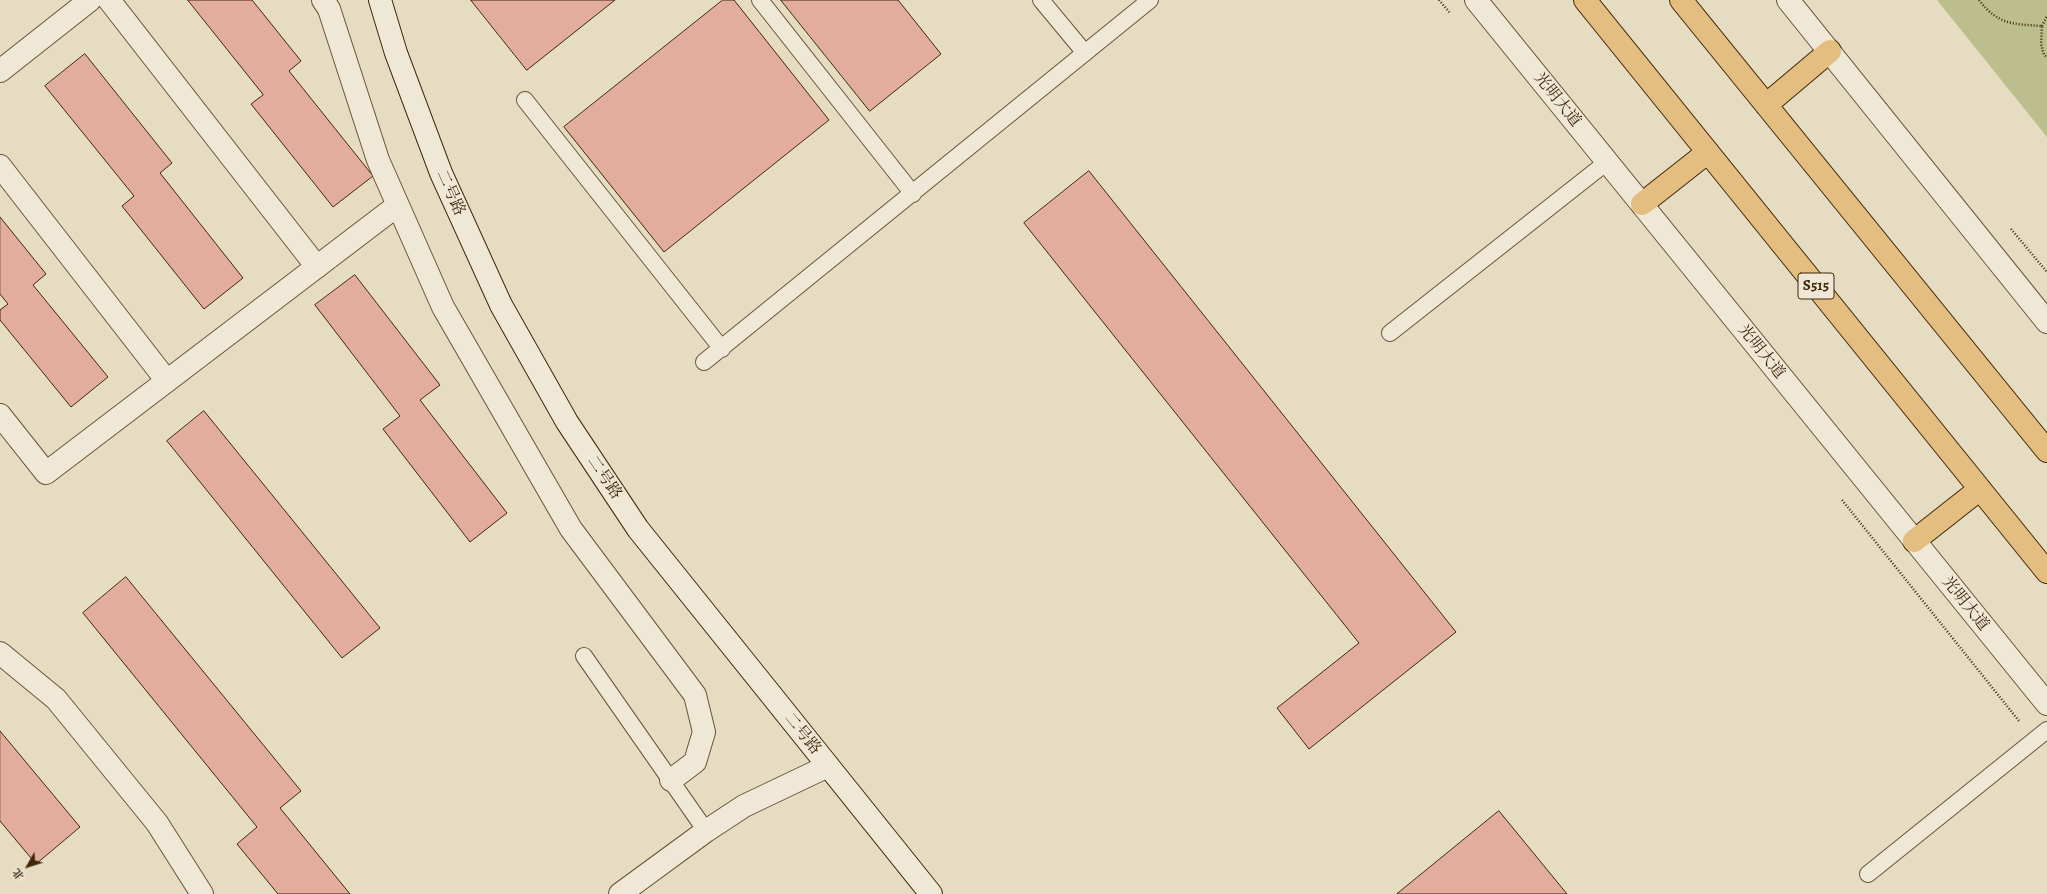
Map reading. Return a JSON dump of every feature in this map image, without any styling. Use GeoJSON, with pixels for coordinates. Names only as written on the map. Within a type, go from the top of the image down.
{"type":"FeatureCollection","features":[{"type":"Feature","properties":{"kind":"main road","name":"S515"},"geometry":{"type":"LineString","coordinates":[[1585,0],[2047,572]]}},
{"type":"Feature","properties":{"kind":"main road"},"geometry":{"type":"LineString","coordinates":[[1681,0],[2045,443]]}},
{"type":"Feature","properties":{"kind":"main road"},"geometry":{"type":"LineString","coordinates":[[1766,105],[1830,52]]}},
{"type":"Feature","properties":{"kind":"main road"},"geometry":{"type":"LineString","coordinates":[[1642,204],[1708,152]]}},
{"type":"Feature","properties":{"kind":"main road"},"geometry":{"type":"LineString","coordinates":[[1914,541],[1980,489]]}},
{"type":"Feature","properties":{"kind":"street"},"geometry":{"type":"LineString","coordinates":[[0,71],[90,0]]}},
{"type":"Feature","properties":{"kind":"street"},"geometry":{"type":"LineString","coordinates":[[109,0],[317,267]]}},
{"type":"Feature","properties":{"kind":"street"},"geometry":{"type":"LineString","coordinates":[[323,0],[329,9],[378,160],[443,307],[571,529],[695,695],[704,732],[695,762],[670,780]]}},
{"type":"Feature","properties":{"kind":"street","name":"二号路"},"geometry":{"type":"LineString","coordinates":[[380,0],[396,53],[441,173],[501,305],[567,422],[638,529],[931,894]]}},
{"type":"Feature","properties":{"kind":"street","name":"光明大道"},"geometry":{"type":"LineString","coordinates":[[1476,0],[2047,704]]}},
{"type":"Feature","properties":{"kind":"street"},"geometry":{"type":"LineString","coordinates":[[1788,0],[2047,322]]}},
{"type":"Feature","properties":{"kind":"street"},"geometry":{"type":"LineString","coordinates":[[0,166],[167,381]]}},
{"type":"Feature","properties":{"kind":"street"},"geometry":{"type":"LineString","coordinates":[[0,415],[46,473],[398,206]]}},
{"type":"Feature","properties":{"kind":"street"},"geometry":{"type":"LineString","coordinates":[[0,653],[56,699],[157,823],[202,894]]}},
{"type":"Feature","properties":{"kind":"street"},"geometry":{"type":"LineString","coordinates":[[620,894],[706,831],[744,806],[828,766]]}},
{"type":"Feature","properties":{"kind":"lane"},"geometry":{"type":"LineString","coordinates":[[760,0],[913,194]]}},
{"type":"Feature","properties":{"kind":"lane"},"geometry":{"type":"LineString","coordinates":[[1040,0],[1084,53]]}},
{"type":"Feature","properties":{"kind":"lane"},"geometry":{"type":"LineString","coordinates":[[704,362],[913,194],[1150,0]]}},
{"type":"Feature","properties":{"kind":"lane"},"geometry":{"type":"LineString","coordinates":[[526,100],[722,349]]}},
{"type":"Feature","properties":{"kind":"lane"},"geometry":{"type":"LineString","coordinates":[[1390,333],[1607,162]]}},
{"type":"Feature","properties":{"kind":"lane"},"geometry":{"type":"LineString","coordinates":[[584,656],[706,831]]}},
{"type":"Feature","properties":{"kind":"lane"},"geometry":{"type":"LineString","coordinates":[[1868,874],[2047,730]]}},
{"type":"Feature","properties":{"kind":"path"},"geometry":{"type":"LineString","coordinates":[[1979,0],[1992,16],[2012,24],[2042,26]]}},
{"type":"Feature","properties":{"kind":"path"},"geometry":{"type":"LineString","coordinates":[[2047,16],[2042,26],[2041,44],[2044,56],[2047,57]]}},
{"type":"Feature","properties":{"kind":"green space"},"geometry":{"type":"Polygon","coordinates":[[[1937,0],[2047,0],[2047,137],[1937,0]]]}},
{"type":"Feature","properties":{"kind":"building"},"geometry":{"type":"Polygon","coordinates":[[[188,0],[252,0],[301,61],[289,71],[373,176],[333,207],[251,104],[263,95],[188,0]]]}},
{"type":"Feature","properties":{"kind":"building"},"geometry":{"type":"Polygon","coordinates":[[[471,0],[615,0],[527,70],[471,0]]]}},
{"type":"Feature","properties":{"kind":"building"},"geometry":{"type":"Polygon","coordinates":[[[723,0],[734,0],[829,120],[664,252],[564,127],[723,0]]]}},
{"type":"Feature","properties":{"kind":"building"},"geometry":{"type":"Polygon","coordinates":[[[781,0],[898,0],[941,54],[870,111],[781,0]]]}},
{"type":"Feature","properties":{"kind":"building"},"geometry":{"type":"Polygon","coordinates":[[[85,54],[172,163],[160,173],[243,278],[204,309],[122,206],[134,196],[45,86],[85,54]]]}},
{"type":"Feature","properties":{"kind":"building"},"geometry":{"type":"Polygon","coordinates":[[[1089,171],[1456,632],[1309,749],[1277,708],[1359,643],[1024,223],[1089,171]]]}},
{"type":"Feature","properties":{"kind":"building"},"geometry":{"type":"Polygon","coordinates":[[[0,217],[46,274],[33,285],[108,377],[71,407],[0,320],[0,310],[8,304],[0,294],[0,217]]]}},
{"type":"Feature","properties":{"kind":"building"},"geometry":{"type":"Polygon","coordinates":[[[355,275],[440,385],[420,400],[507,513],[470,542],[383,429],[400,416],[315,305],[355,275]]]}},
{"type":"Feature","properties":{"kind":"building"},"geometry":{"type":"Polygon","coordinates":[[[204,411],[380,628],[342,658],[167,441],[204,411]]]}},
{"type":"Feature","properties":{"kind":"building"},"geometry":{"type":"Polygon","coordinates":[[[126,577],[301,791],[280,808],[350,894],[278,894],[237,844],[257,827],[83,613],[126,577]]]}},
{"type":"Feature","properties":{"kind":"building"},"geometry":{"type":"Polygon","coordinates":[[[0,731],[80,827],[36,864],[0,821],[0,731]]]}},
{"type":"Feature","properties":{"kind":"building"},"geometry":{"type":"Polygon","coordinates":[[[1499,811],[1567,894],[1397,894],[1499,811]]]}}]}
